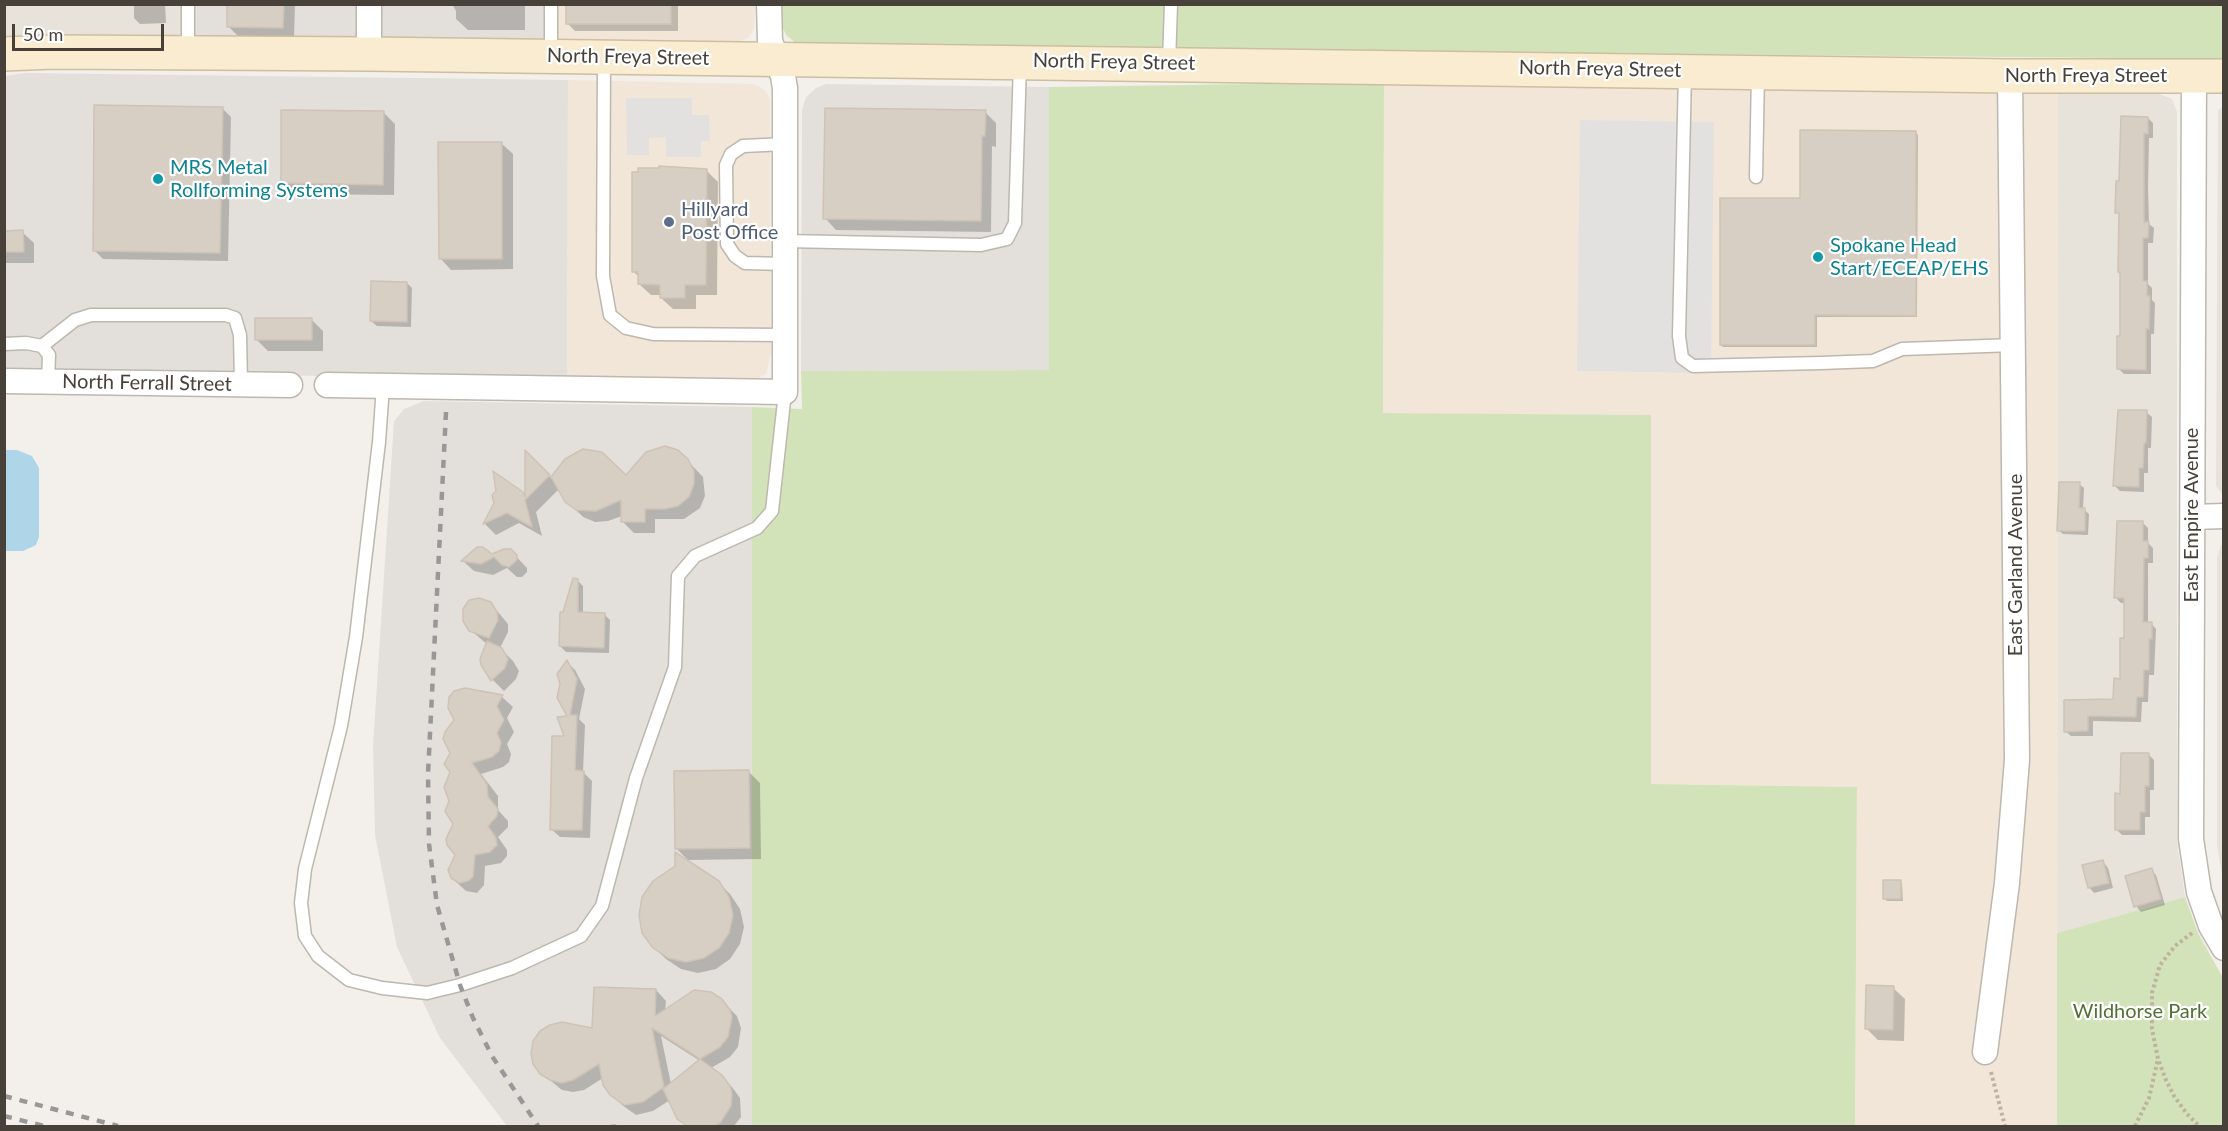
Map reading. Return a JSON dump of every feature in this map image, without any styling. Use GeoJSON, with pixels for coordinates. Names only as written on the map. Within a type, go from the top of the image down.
{"type":"FeatureCollection","features":[{"type":"Feature","properties":{"kind":"street"},"geometry":{"type":"LineString","coordinates":[[369,4],[369,54]]}},
{"type":"Feature","properties":{"kind":"street"},"geometry":{"type":"LineString","coordinates":[[327,385],[785,393],[785,88],[770,41],[768,4]]}},
{"type":"Feature","properties":{"kind":"street","name":"North Freya Street"},"geometry":{"type":"LineString","coordinates":[[4,54],[44,52],[369,54],[2010,76],[2209,76]]}},
{"type":"Feature","properties":{"kind":"street","name":"East Garland Avenue"},"geometry":{"type":"LineString","coordinates":[[1985,1052],[2007,882],[2017,760],[2010,76]]}},
{"type":"Feature","properties":{"kind":"street","name":"East Empire Avenue"},"geometry":{"type":"LineString","coordinates":[[2209,76],[2193,517],[2191,839],[2199,892],[2211,926],[2223,948]]}},
{"type":"Feature","properties":{"kind":"street","name":"North Ferrall Street"},"geometry":{"type":"LineString","coordinates":[[4,381],[290,385]]}},
{"type":"Feature","properties":{"kind":"street"},"geometry":{"type":"LineString","coordinates":[[2193,517],[2223,516]]}},
{"type":"Feature","properties":{"kind":"lane"},"geometry":{"type":"LineString","coordinates":[[188,4],[188,53]]}},
{"type":"Feature","properties":{"kind":"lane"},"geometry":{"type":"LineString","coordinates":[[551,4],[551,56]]}},
{"type":"Feature","properties":{"kind":"lane"},"geometry":{"type":"LineString","coordinates":[[1169,63],[1171,4]]}},
{"type":"Feature","properties":{"kind":"lane"},"geometry":{"type":"LineString","coordinates":[[604,57],[603,276],[610,315],[626,328],[653,334],[785,335]]}},
{"type":"Feature","properties":{"kind":"lane"},"geometry":{"type":"LineString","coordinates":[[785,144],[742,146],[731,154],[726,165],[727,244],[735,256],[745,263],[785,253],[981,245],[1008,239],[1015,223],[1020,61]]}},
{"type":"Feature","properties":{"kind":"lane"},"geometry":{"type":"LineString","coordinates":[[1684,71],[1680,336],[1682,358],[1693,366],[1873,361],[1902,349],[2014,345]]}},
{"type":"Feature","properties":{"kind":"lane"},"geometry":{"type":"LineString","coordinates":[[1756,177],[1758,72]]}},
{"type":"Feature","properties":{"kind":"lane"},"geometry":{"type":"LineString","coordinates":[[42,346],[75,320],[91,315],[226,315],[235,318],[240,335],[241,384]]}},
{"type":"Feature","properties":{"kind":"lane"},"geometry":{"type":"LineString","coordinates":[[4,344],[26,343],[42,346],[49,356],[48,382]]}},
{"type":"Feature","properties":{"kind":"lane"},"geometry":{"type":"LineString","coordinates":[[383,386],[379,442],[356,637],[341,726],[305,869],[301,903],[304,936],[318,956],[349,981],[382,988],[427,993],[460,986],[512,968],[581,936],[602,906],[636,778],[675,667],[678,576],[695,556],[757,528],[772,511],[785,393]]}},
{"type":"Feature","properties":{"kind":"path"},"geometry":{"type":"LineString","coordinates":[[2199,1126],[2174,1096],[2158,1059],[2152,1029],[2152,993],[2160,965],[2175,946],[2192,933],[2211,926]]}},
{"type":"Feature","properties":{"kind":"path"},"geometry":{"type":"LineString","coordinates":[[1985,1052],[2005,1126]]}},
{"type":"Feature","properties":{"kind":"path"},"geometry":{"type":"LineString","coordinates":[[2135,1126],[2149,1098],[2158,1059]]}},
{"type":"Feature","properties":{"kind":"shaded area"},"geometry":{"type":"Polygon","coordinates":[[[4,5],[197,5],[197,41],[5,42],[4,5]]]}},
{"type":"Feature","properties":{"kind":"shaded area"},"geometry":{"type":"Polygon","coordinates":[[[197,5],[557,5],[557,44],[197,41],[197,5]]]}},
{"type":"Feature","properties":{"kind":"shaded area"},"geometry":{"type":"Polygon","coordinates":[[[557,5],[755,5],[754,29],[748,38],[736,43],[557,44],[557,5]]]}},
{"type":"Feature","properties":{"kind":"shaded area"},"geometry":{"type":"Polygon","coordinates":[[[25,73],[568,80],[567,379],[5,372],[4,76],[25,73]]]}},
{"type":"Feature","properties":{"kind":"shaded area"},"geometry":{"type":"Polygon","coordinates":[[[568,80],[754,84],[765,90],[770,99],[771,353],[766,374],[752,382],[567,379],[568,80]]]}},
{"type":"Feature","properties":{"kind":"shaded area"},"geometry":{"type":"Polygon","coordinates":[[[1384,82],[2058,93],[2057,1126],[1855,1126],[1857,787],[1651,784],[1650,416],[1383,413],[1384,82]]]}},
{"type":"Feature","properties":{"kind":"shaded area"},"geometry":{"type":"Polygon","coordinates":[[[826,84],[1049,87],[1049,370],[801,371],[802,110],[806,97],[816,88],[826,84]]]}},
{"type":"Feature","properties":{"kind":"shaded area"},"geometry":{"type":"Polygon","coordinates":[[[2058,93],[2159,94],[2172,99],[2177,112],[2177,842],[2185,897],[2057,933],[2058,93]]]}},
{"type":"Feature","properties":{"kind":"shaded area"},"geometry":{"type":"Polygon","coordinates":[[[626,98],[692,98],[692,115],[709,115],[710,141],[701,141],[701,157],[666,157],[666,137],[649,138],[649,155],[627,155],[626,98]]]}},
{"type":"Feature","properties":{"kind":"shaded area"},"geometry":{"type":"Polygon","coordinates":[[[2223,107],[2223,495],[2216,486],[2218,110],[2223,107]]]}},
{"type":"Feature","properties":{"kind":"shaded area"},"geometry":{"type":"Polygon","coordinates":[[[1580,120],[1714,122],[1711,373],[1577,371],[1580,120]]]}},
{"type":"Feature","properties":{"kind":"shaded area"},"geometry":{"type":"Polygon","coordinates":[[[424,401],[752,407],[752,1126],[507,1126],[440,1038],[397,947],[375,835],[373,746],[394,421],[404,409],[424,401]]]}},
{"type":"Feature","properties":{"kind":"shaded area"},"geometry":{"type":"Polygon","coordinates":[[[2223,545],[2223,882],[2217,844],[2217,557],[2223,545]]]}},
{"type":"Feature","properties":{"kind":"green space"},"geometry":{"type":"Polygon","coordinates":[[[780,4],[2223,4],[2224,59],[811,46],[796,43],[786,35],[780,21],[780,4]]]}},
{"type":"Feature","properties":{"kind":"green space"},"geometry":{"type":"Polygon","coordinates":[[[1384,82],[1383,413],[1651,415],[1651,784],[1857,787],[1855,1126],[752,1126],[752,407],[802,409],[801,371],[1049,370],[1049,87],[1384,82]]]}},
{"type":"Feature","properties":{"kind":"green space","name":"Wildhorse Park"},"geometry":{"type":"Polygon","coordinates":[[[2185,897],[2198,933],[2223,978],[2223,1126],[2057,1126],[2057,933],[2185,897]]]}},
{"type":"Feature","properties":{"kind":"water"},"geometry":{"type":"Polygon","coordinates":[[[5,450],[17,450],[32,456],[39,468],[39,537],[36,545],[23,551],[5,551],[5,450]]]}},
{"type":"Feature","properties":{"kind":"building"},"geometry":{"type":"Polygon","coordinates":[[[227,4],[284,4],[283,28],[227,27],[227,4]]]}},
{"type":"Feature","properties":{"kind":"building"},"geometry":{"type":"Polygon","coordinates":[[[566,4],[671,4],[671,24],[566,24],[566,4]]]}},
{"type":"Feature","properties":{"kind":"building","name":"MRS Metal Rollforming Systems"},"geometry":{"type":"Polygon","coordinates":[[[94,105],[223,107],[220,253],[93,251],[94,105]]]}},
{"type":"Feature","properties":{"kind":"building"},"geometry":{"type":"Polygon","coordinates":[[[825,108],[986,110],[985,136],[982,136],[981,221],[823,219],[825,108]]]}},
{"type":"Feature","properties":{"kind":"building"},"geometry":{"type":"Polygon","coordinates":[[[281,110],[384,111],[383,185],[281,183],[281,110]]]}},
{"type":"Feature","properties":{"kind":"building"},"geometry":{"type":"Polygon","coordinates":[[[2121,116],[2148,117],[2148,134],[2144,133],[2144,222],[2149,222],[2148,238],[2143,238],[2143,281],[2147,281],[2147,296],[2150,296],[2149,329],[2146,329],[2146,370],[2117,369],[2117,336],[2120,336],[2120,272],[2118,272],[2119,213],[2115,213],[2116,181],[2119,181],[2121,116]]]}},
{"type":"Feature","properties":{"kind":"building","name":"Spokane Head Start/ECEAP/EHS"},"geometry":{"type":"Polygon","coordinates":[[[1800,130],[1916,131],[1916,316],[1815,315],[1815,345],[1720,345],[1720,198],[1800,198],[1800,130]]]}},
{"type":"Feature","properties":{"kind":"building"},"geometry":{"type":"Polygon","coordinates":[[[438,142],[502,142],[502,259],[439,259],[438,142]]]}},
{"type":"Feature","properties":{"kind":"building","name":"Hillyard Post Office"},"geometry":{"type":"Polygon","coordinates":[[[659,166],[707,169],[706,285],[685,285],[685,298],[660,298],[660,285],[638,284],[638,272],[632,272],[632,172],[638,172],[638,168],[659,168],[659,166]]]}},
{"type":"Feature","properties":{"kind":"building"},"geometry":{"type":"Polygon","coordinates":[[[23,230],[24,252],[4,252],[4,231],[23,230]]]}},
{"type":"Feature","properties":{"kind":"building"},"geometry":{"type":"Polygon","coordinates":[[[371,281],[407,282],[407,322],[370,321],[371,281]]]}},
{"type":"Feature","properties":{"kind":"building"},"geometry":{"type":"Polygon","coordinates":[[[255,318],[312,318],[312,340],[255,340],[255,318]]]}},
{"type":"Feature","properties":{"kind":"building"},"geometry":{"type":"Polygon","coordinates":[[[2118,410],[2147,410],[2146,443],[2144,443],[2143,468],[2139,468],[2139,487],[2113,486],[2118,410]]]}},
{"type":"Feature","properties":{"kind":"building"},"geometry":{"type":"Polygon","coordinates":[[[665,446],[678,450],[688,459],[694,471],[694,484],[689,497],[678,506],[665,509],[645,509],[645,522],[621,522],[621,500],[596,511],[576,510],[565,502],[551,477],[565,459],[583,449],[602,452],[626,475],[646,452],[665,446]]]}},
{"type":"Feature","properties":{"kind":"building"},"geometry":{"type":"Polygon","coordinates":[[[525,450],[550,475],[525,500],[532,527],[507,513],[483,524],[494,503],[492,495],[496,491],[493,471],[523,492],[525,497],[525,450]]]}},
{"type":"Feature","properties":{"kind":"building"},"geometry":{"type":"Polygon","coordinates":[[[2059,482],[2080,482],[2079,508],[2085,508],[2085,531],[2057,531],[2059,482]]]}},
{"type":"Feature","properties":{"kind":"building"},"geometry":{"type":"Polygon","coordinates":[[[2117,521],[2143,521],[2143,541],[2148,541],[2148,558],[2144,558],[2143,622],[2152,622],[2152,639],[2149,639],[2149,670],[2144,670],[2143,697],[2137,697],[2136,717],[2088,716],[2088,731],[2064,732],[2064,700],[2113,699],[2114,678],[2120,679],[2120,638],[2124,638],[2124,598],[2114,598],[2117,521]]]}},
{"type":"Feature","properties":{"kind":"building"},"geometry":{"type":"Polygon","coordinates":[[[477,547],[483,547],[492,554],[511,549],[517,555],[517,560],[509,567],[502,565],[494,557],[481,564],[461,561],[477,547]]]}},
{"type":"Feature","properties":{"kind":"building"},"geometry":{"type":"Polygon","coordinates":[[[573,578],[578,579],[578,612],[605,613],[604,648],[559,646],[560,612],[563,612],[573,578]]]}},
{"type":"Feature","properties":{"kind":"building"},"geometry":{"type":"Polygon","coordinates":[[[479,598],[491,602],[497,612],[498,620],[489,638],[469,631],[463,621],[463,609],[469,600],[479,598]]]}},
{"type":"Feature","properties":{"kind":"building"},"geometry":{"type":"Polygon","coordinates":[[[487,641],[502,648],[508,659],[505,668],[491,681],[480,659],[487,641]]]}},
{"type":"Feature","properties":{"kind":"building"},"geometry":{"type":"Polygon","coordinates":[[[567,660],[577,679],[570,715],[577,715],[575,770],[584,771],[582,830],[550,830],[552,736],[564,736],[557,717],[567,716],[557,698],[560,684],[557,674],[567,660]]]}},
{"type":"Feature","properties":{"kind":"building"},"geometry":{"type":"Polygon","coordinates":[[[465,688],[503,695],[497,706],[504,720],[497,733],[501,742],[499,751],[492,757],[472,763],[487,784],[488,797],[498,809],[497,816],[488,826],[496,838],[497,845],[490,852],[475,855],[473,877],[459,883],[451,878],[448,870],[455,855],[447,845],[446,839],[453,824],[445,811],[449,801],[444,787],[450,772],[444,764],[450,753],[443,739],[454,720],[448,708],[449,697],[454,691],[465,688]]]}},
{"type":"Feature","properties":{"kind":"building"},"geometry":{"type":"Polygon","coordinates":[[[2121,753],[2149,753],[2149,786],[2145,786],[2145,812],[2140,812],[2140,830],[2115,830],[2115,793],[2120,794],[2121,753]]]}},
{"type":"Feature","properties":{"kind":"building"},"geometry":{"type":"Polygon","coordinates":[[[749,770],[750,848],[675,849],[674,771],[749,770]]]}},
{"type":"Feature","properties":{"kind":"building"},"geometry":{"type":"Polygon","coordinates":[[[675,852],[719,881],[729,897],[733,915],[729,933],[719,948],[704,958],[686,962],[668,958],[653,948],[642,933],[639,915],[642,897],[653,881],[675,866],[675,852]]]}},
{"type":"Feature","properties":{"kind":"building"},"geometry":{"type":"Polygon","coordinates":[[[2103,860],[2109,883],[2088,888],[2082,865],[2103,860]]]}},
{"type":"Feature","properties":{"kind":"building"},"geometry":{"type":"Polygon","coordinates":[[[2152,868],[2161,899],[2134,907],[2125,876],[2152,868]]]}},
{"type":"Feature","properties":{"kind":"building"},"geometry":{"type":"Polygon","coordinates":[[[1883,880],[1901,880],[1901,899],[1883,899],[1883,880]]]}},
{"type":"Feature","properties":{"kind":"building"},"geometry":{"type":"Polygon","coordinates":[[[1866,985],[1894,986],[1893,1030],[1865,1029],[1866,985]]]}},
{"type":"Feature","properties":{"kind":"building"},"geometry":{"type":"Polygon","coordinates":[[[594,987],[656,989],[655,1016],[694,990],[711,992],[722,999],[730,1010],[732,1017],[728,1037],[720,1047],[700,1059],[652,1028],[664,1087],[643,1102],[624,1105],[610,1095],[603,1085],[599,1064],[573,1080],[562,1083],[550,1080],[540,1074],[533,1064],[531,1053],[533,1041],[540,1031],[562,1022],[592,1028],[594,987]]]}},
{"type":"Feature","properties":{"kind":"building"},"geometry":{"type":"Polygon","coordinates":[[[700,1059],[722,1075],[732,1093],[731,1106],[720,1123],[714,1126],[687,1126],[677,1119],[663,1089],[700,1059]]]}},
{"type":"Feature","properties":{"kind":"railway"},"geometry":{"type":"LineString","coordinates":[[446,412],[428,774],[429,844],[437,905],[460,985],[492,1056],[538,1126]]}},
{"type":"Feature","properties":{"kind":"railway"},"geometry":{"type":"LineString","coordinates":[[4,1096],[118,1126]]}},
{"type":"Feature","properties":{"kind":"railway"},"geometry":{"type":"LineString","coordinates":[[4,1116],[44,1126]]}},
{"type":"Feature","properties":{"kind":"place","name":"MRS Metal Rollforming Systems"},"geometry":{"type":"Point","coordinates":[158,179]}},
{"type":"Feature","properties":{"kind":"place","name":"Hillyard Post Office"},"geometry":{"type":"Point","coordinates":[669,222]}},
{"type":"Feature","properties":{"kind":"place","name":"Spokane Head Start/ECEAP/EHS"},"geometry":{"type":"Point","coordinates":[1818,257]}}]}
